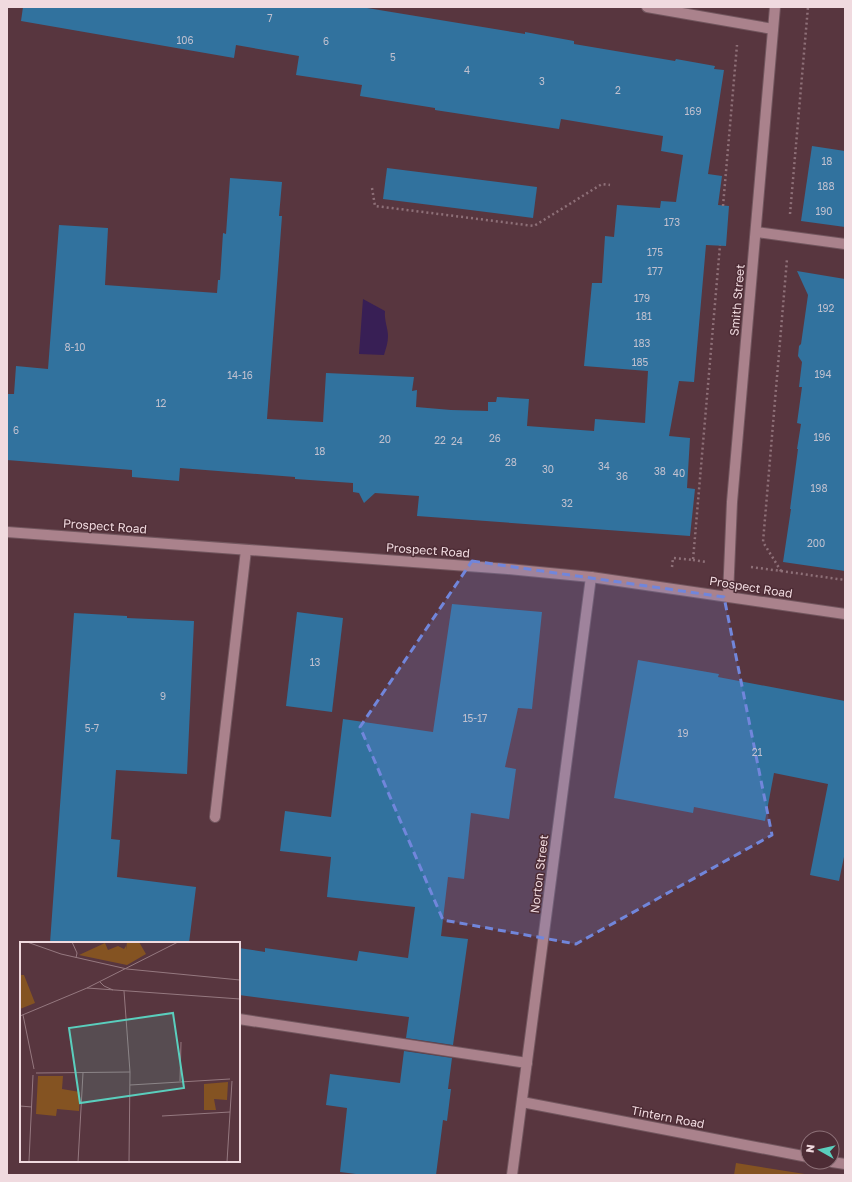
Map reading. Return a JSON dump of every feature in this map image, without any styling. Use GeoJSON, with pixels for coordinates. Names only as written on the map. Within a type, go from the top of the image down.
{"type":"FeatureCollection","features":[{"type":"Feature","properties":{"kind":"street"},"geometry":{"type":"LineString","coordinates":[[647,7],[773,29]]}},
{"type":"Feature","properties":{"kind":"street","name":"Smith Street"},"geometry":{"type":"LineString","coordinates":[[728,596],[732,502],[775,7]]}},
{"type":"Feature","properties":{"kind":"street"},"geometry":{"type":"LineString","coordinates":[[756,232],[845,244]]}},
{"type":"Feature","properties":{"kind":"street","name":"Prospect Road"},"geometry":{"type":"LineString","coordinates":[[7,532],[508,569],[591,577],[845,614]]}},
{"type":"Feature","properties":{"kind":"street"},"geometry":{"type":"LineString","coordinates":[[215,817],[246,550]]}},
{"type":"Feature","properties":{"kind":"street","name":"Norton Street"},"geometry":{"type":"LineString","coordinates":[[512,1175],[591,577]]}},
{"type":"Feature","properties":{"kind":"street"},"geometry":{"type":"LineString","coordinates":[[240,1019],[527,1063]]}},
{"type":"Feature","properties":{"kind":"street","name":"Tintern Road"},"geometry":{"type":"LineString","coordinates":[[522,1102],[800,1155]]}},
{"type":"Feature","properties":{"kind":"path"},"geometry":{"type":"LineString","coordinates":[[781,571],[763,542],[808,7]]}},
{"type":"Feature","properties":{"kind":"path"},"geometry":{"type":"LineString","coordinates":[[723,206],[739,23]]}},
{"type":"Feature","properties":{"kind":"path"},"geometry":{"type":"LineString","coordinates":[[372,188],[375,206],[534,226],[602,184],[610,185]]}},
{"type":"Feature","properties":{"kind":"path"},"geometry":{"type":"LineString","coordinates":[[693,560],[720,246]]}},
{"type":"Feature","properties":{"kind":"path"},"geometry":{"type":"LineString","coordinates":[[669,588],[673,558],[845,580]]}},
{"type":"Feature","properties":{"kind":"highlighted area"},"geometry":{"type":"Polygon","coordinates":[[[472,561],[724,597],[772,835],[576,944],[443,920],[360,727],[472,561]]]}},
{"type":"Feature","properties":{"kind":"shaded area"},"geometry":{"type":"Polygon","coordinates":[[[363,299],[385,311],[388,336],[384,355],[359,354],[363,299]]]}},
{"type":"Feature","properties":{"kind":"shaded area"},"geometry":{"type":"Polygon","coordinates":[[[736,1163],[811,1175],[734,1175],[736,1163]]]}},
{"type":"Feature","properties":{"kind":"building"},"geometry":{"type":"Polygon","coordinates":[[[23,7],[361,7],[525,34],[525,32],[574,41],[574,44],[675,61],[676,59],[715,66],[714,69],[724,70],[708,174],[722,176],[718,205],[729,206],[726,246],[706,245],[694,382],[679,381],[669,436],[690,438],[687,488],[695,489],[690,536],[417,516],[419,496],[375,493],[364,503],[359,493],[353,492],[353,483],[180,468],[179,481],[132,477],[132,470],[7,460],[7,394],[14,394],[16,366],[48,369],[59,225],[108,228],[105,285],[217,293],[218,280],[220,280],[223,233],[226,234],[230,178],[282,182],[279,216],[282,216],[267,419],[323,422],[326,373],[414,377],[412,391],[417,390],[416,407],[488,411],[488,402],[496,402],[497,397],[529,399],[527,426],[594,431],[595,419],[645,423],[648,371],[584,366],[592,283],[602,283],[605,236],[614,237],[617,205],[660,208],[661,201],[676,202],[683,155],[661,151],[663,136],[561,119],[559,129],[435,110],[435,108],[360,96],[362,85],[296,75],[299,56],[236,45],[234,58],[21,21],[23,7]]]}},
{"type":"Feature","properties":{"kind":"building"},"geometry":{"type":"Polygon","coordinates":[[[812,146],[845,151],[845,227],[801,221],[812,146]]]}},
{"type":"Feature","properties":{"kind":"building"},"geometry":{"type":"Polygon","coordinates":[[[387,168],[537,187],[533,218],[383,199],[387,168]]]}},
{"type":"Feature","properties":{"kind":"building"},"geometry":{"type":"Polygon","coordinates":[[[797,271],[845,279],[845,571],[783,562],[801,424],[797,423],[802,387],[799,387],[802,362],[798,356],[808,295],[797,271]]]}},
{"type":"Feature","properties":{"kind":"building"},"geometry":{"type":"Polygon","coordinates":[[[452,604],[542,612],[532,709],[518,708],[505,767],[516,769],[509,819],[471,813],[464,879],[448,877],[441,936],[468,939],[453,1045],[406,1038],[409,1017],[240,995],[240,948],[265,952],[265,948],[357,961],[359,951],[408,958],[415,907],[327,897],[331,857],[280,851],[285,811],[331,817],[343,719],[433,732],[452,604]]]}},
{"type":"Feature","properties":{"kind":"building"},"geometry":{"type":"Polygon","coordinates":[[[297,612],[343,618],[332,712],[286,706],[297,612]]]}},
{"type":"Feature","properties":{"kind":"building"},"geometry":{"type":"Polygon","coordinates":[[[74,613],[127,616],[127,618],[194,621],[187,774],[116,770],[111,839],[120,840],[117,877],[196,887],[189,942],[50,942],[74,613]]]}},
{"type":"Feature","properties":{"kind":"building"},"geometry":{"type":"Polygon","coordinates":[[[638,660],[719,674],[718,677],[845,701],[845,852],[839,881],[810,875],[828,784],[774,773],[765,821],[694,807],[693,813],[614,798],[638,660]]]}},
{"type":"Feature","properties":{"kind":"building"},"geometry":{"type":"Polygon","coordinates":[[[404,1051],[452,1058],[448,1089],[451,1089],[447,1121],[443,1120],[436,1175],[364,1175],[340,1172],[347,1108],[326,1105],[330,1074],[400,1083],[404,1051]]]}}]}
